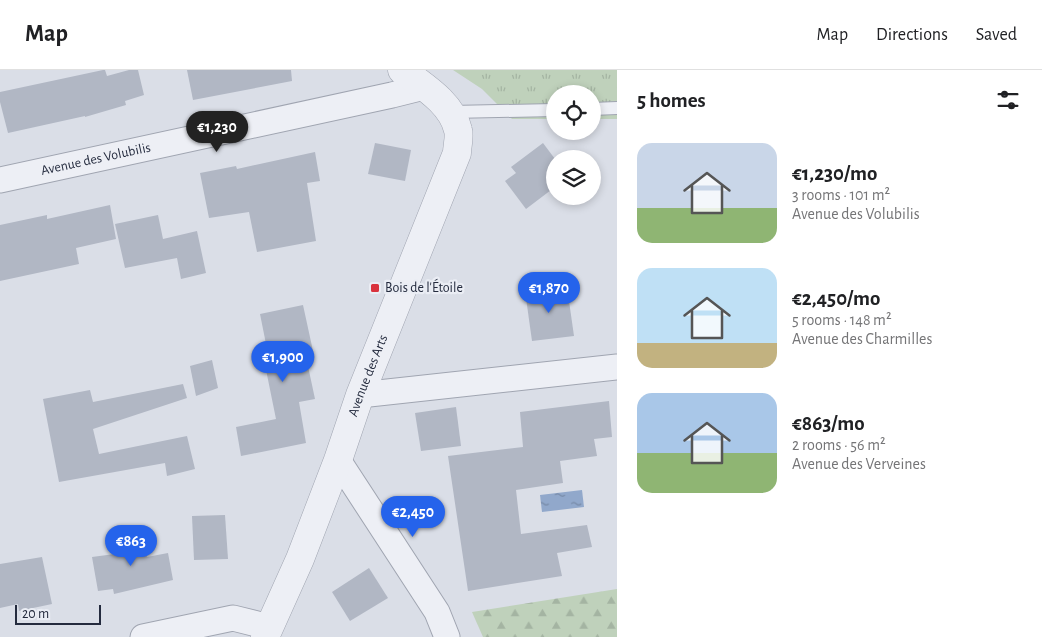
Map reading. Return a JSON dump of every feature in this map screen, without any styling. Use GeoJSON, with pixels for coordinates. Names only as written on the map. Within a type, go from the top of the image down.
{"type":"FeatureCollection","features":[{"type":"Feature","properties":{"kind":"street"},"geometry":{"type":"LineString","coordinates":[[402,70],[451,112]]}},
{"type":"Feature","properties":{"kind":"street","name":"Avenue des Volubilis"},"geometry":{"type":"LineString","coordinates":[[0,180],[424,87]]}},
{"type":"Feature","properties":{"kind":"street","name":"Avenue des Arts"},"geometry":{"type":"LineString","coordinates":[[267,632],[300,559],[338,460],[360,395],[457,153],[458,131],[451,112]]}},
{"type":"Feature","properties":{"kind":"street"},"geometry":{"type":"LineString","coordinates":[[360,395],[617,367]]}},
{"type":"Feature","properties":{"kind":"street"},"geometry":{"type":"LineString","coordinates":[[338,460],[437,612],[446,637]]}},
{"type":"Feature","properties":{"kind":"street"},"geometry":{"type":"LineString","coordinates":[[143,637],[232,618],[267,632]]}},
{"type":"Feature","properties":{"kind":"lane"},"geometry":{"type":"LineString","coordinates":[[601,109],[617,108]]}},
{"type":"Feature","properties":{"kind":"lane"},"geometry":{"type":"LineString","coordinates":[[451,112],[546,110]]}},
{"type":"Feature","properties":{"kind":"green space"},"geometry":{"type":"Polygon","coordinates":[[[453,70],[617,70],[617,119],[601,119],[601,85],[546,85],[546,119],[512,119],[482,89],[453,70]]]}},
{"type":"Feature","properties":{"kind":"green space"},"geometry":{"type":"Polygon","coordinates":[[[617,589],[617,637],[483,637],[472,612],[617,589]]]}},
{"type":"Feature","properties":{"kind":"water"},"geometry":{"type":"Polygon","coordinates":[[[582,490],[584,507],[542,512],[540,495],[582,490]]]}},
{"type":"Feature","properties":{"kind":"building"},"geometry":{"type":"Polygon","coordinates":[[[105,70],[107,76],[129,70],[138,70],[144,95],[125,101],[126,105],[85,117],[8,133],[0,102],[0,92],[105,70]]]}},
{"type":"Feature","properties":{"kind":"building"},"geometry":{"type":"Polygon","coordinates":[[[187,70],[291,70],[292,81],[193,100],[187,70]]]}},
{"type":"Feature","properties":{"kind":"building"},"geometry":{"type":"Polygon","coordinates":[[[375,143],[411,150],[405,181],[368,174],[375,143]]]}},
{"type":"Feature","properties":{"kind":"building"},"geometry":{"type":"Polygon","coordinates":[[[543,143],[548,150],[546,150],[546,194],[526,209],[505,181],[516,173],[511,167],[543,143]]]}},
{"type":"Feature","properties":{"kind":"building"},"geometry":{"type":"Polygon","coordinates":[[[315,152],[320,181],[307,183],[316,241],[257,252],[249,212],[209,218],[200,173],[236,166],[237,169],[315,152]]]}},
{"type":"Feature","properties":{"kind":"building"},"geometry":{"type":"Polygon","coordinates":[[[110,205],[116,239],[76,248],[79,264],[0,281],[0,225],[47,215],[47,219],[110,205]]]}},
{"type":"Feature","properties":{"kind":"building"},"geometry":{"type":"Polygon","coordinates":[[[158,215],[163,239],[197,231],[206,273],[181,279],[177,258],[125,268],[115,224],[158,215]]]}},
{"type":"Feature","properties":{"kind":"building"},"geometry":{"type":"Polygon","coordinates":[[[567,287],[574,336],[532,341],[525,291],[567,287]]]}},
{"type":"Feature","properties":{"kind":"building"},"geometry":{"type":"Polygon","coordinates":[[[303,305],[313,351],[305,352],[315,399],[299,402],[306,443],[241,456],[236,427],[276,419],[264,360],[269,359],[260,314],[303,305]]]}},
{"type":"Feature","properties":{"kind":"building"},"geometry":{"type":"Polygon","coordinates":[[[212,360],[218,388],[196,396],[190,366],[212,360]]]}},
{"type":"Feature","properties":{"kind":"building"},"geometry":{"type":"Polygon","coordinates":[[[183,384],[187,398],[93,429],[99,454],[187,436],[195,469],[167,476],[165,463],[59,482],[43,399],[90,390],[93,402],[183,384]]]}},
{"type":"Feature","properties":{"kind":"building"},"geometry":{"type":"Polygon","coordinates":[[[609,401],[612,437],[594,439],[597,456],[560,461],[563,483],[516,490],[521,534],[587,525],[592,547],[557,553],[562,576],[468,591],[448,456],[523,447],[520,412],[609,401]]]}},
{"type":"Feature","properties":{"kind":"building"},"geometry":{"type":"Polygon","coordinates":[[[456,407],[461,446],[421,451],[415,413],[456,407]]]}},
{"type":"Feature","properties":{"kind":"building"},"geometry":{"type":"Polygon","coordinates":[[[225,515],[228,559],[194,560],[192,516],[225,515]]]}},
{"type":"Feature","properties":{"kind":"building"},"geometry":{"type":"Polygon","coordinates":[[[142,532],[147,557],[168,553],[173,580],[114,594],[113,589],[98,591],[92,557],[122,553],[120,535],[142,532]]]}},
{"type":"Feature","properties":{"kind":"building"},"geometry":{"type":"Polygon","coordinates":[[[42,557],[52,604],[19,611],[18,604],[0,608],[0,564],[42,557]]]}},
{"type":"Feature","properties":{"kind":"building"},"geometry":{"type":"Polygon","coordinates":[[[369,568],[388,598],[350,621],[332,592],[369,568]]]}},
{"type":"Feature","properties":{"kind":"place","name":"Bois de l'Étoile"},"geometry":{"type":"Point","coordinates":[375,288]}}]}
